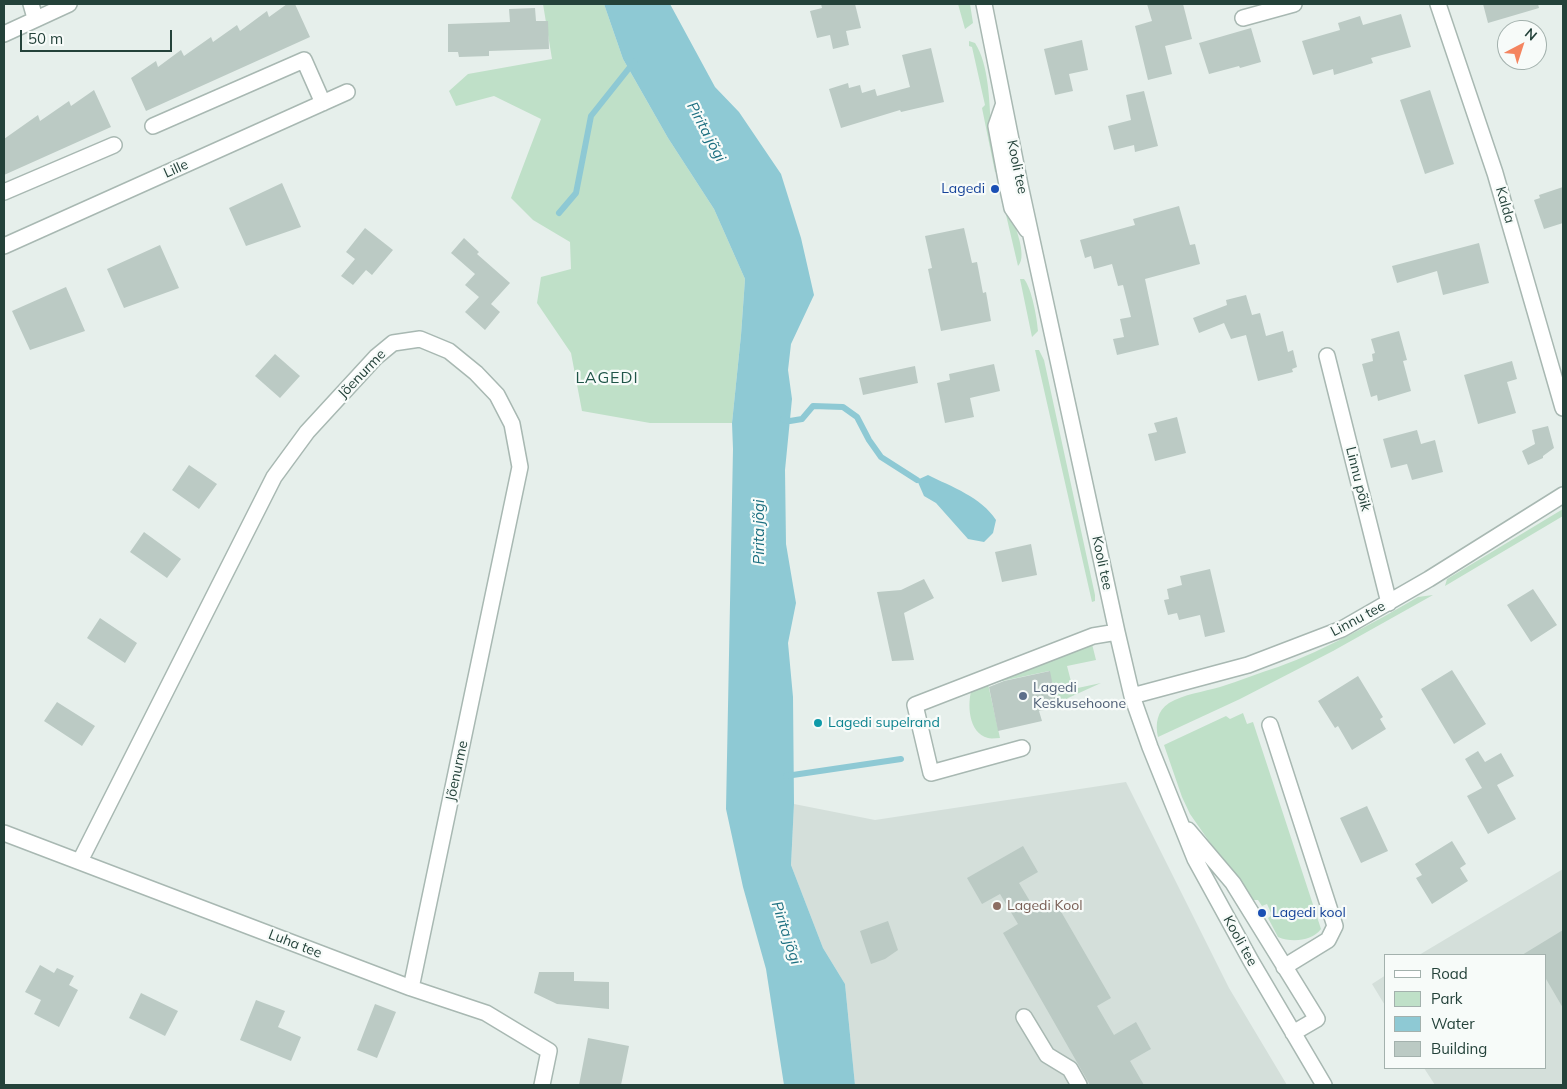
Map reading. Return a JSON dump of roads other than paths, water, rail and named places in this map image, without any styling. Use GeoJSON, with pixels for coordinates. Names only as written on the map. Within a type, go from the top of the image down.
{"type":"FeatureCollection","features":[{"type":"Feature","properties":{"kind":"street"},"geometry":{"type":"LineString","coordinates":[[4,34],[33,11],[69,4]]}},
{"type":"Feature","properties":{"kind":"street","name":"Kooli tee"},"geometry":{"type":"LineString","coordinates":[[984,4],[1031,236],[1132,696],[1177,817],[1195,859],[1322,1085]]}},
{"type":"Feature","properties":{"kind":"street"},"geometry":{"type":"LineString","coordinates":[[1243,18],[1294,4]]}},
{"type":"Feature","properties":{"kind":"street","name":"Kalda"},"geometry":{"type":"LineString","coordinates":[[1438,4],[1495,173],[1563,408]]}},
{"type":"Feature","properties":{"kind":"street"},"geometry":{"type":"LineString","coordinates":[[153,126],[304,60],[323,103]]}},
{"type":"Feature","properties":{"kind":"street","name":"Lille"},"geometry":{"type":"LineString","coordinates":[[4,246],[347,92]]}},
{"type":"Feature","properties":{"kind":"street"},"geometry":{"type":"LineString","coordinates":[[4,192],[114,145]]}},
{"type":"Feature","properties":{"kind":"street","name":"Jõenurme"},"geometry":{"type":"LineString","coordinates":[[80,861],[274,477],[307,432],[376,357],[393,343],[420,339],[448,351],[476,373],[497,395],[512,424],[520,467],[411,988]]}},
{"type":"Feature","properties":{"kind":"street","name":"Linnu põik"},"geometry":{"type":"LineString","coordinates":[[1327,356],[1389,603]]}},
{"type":"Feature","properties":{"kind":"street","name":"Linnu tee"},"geometry":{"type":"LineString","coordinates":[[1132,696],[1248,665],[1342,629],[1389,603],[1563,495]]}},
{"type":"Feature","properties":{"kind":"street"},"geometry":{"type":"LineString","coordinates":[[1022,748],[931,773],[915,705],[1093,636],[1117,632]]}},
{"type":"Feature","properties":{"kind":"street"},"geometry":{"type":"LineString","coordinates":[[1270,726],[1335,926],[1328,940],[1284,967]]}},
{"type":"Feature","properties":{"kind":"street"},"geometry":{"type":"LineString","coordinates":[[1177,817],[1232,883],[1317,1019],[1293,1033]]}},
{"type":"Feature","properties":{"kind":"street","name":"Luha tee"},"geometry":{"type":"LineString","coordinates":[[4,832],[411,988],[486,1013],[549,1051],[542,1085]]}},
{"type":"Feature","properties":{"kind":"street"},"geometry":{"type":"LineString","coordinates":[[1024,1017],[1047,1055],[1070,1069],[1079,1085]]}},
{"type":"Feature","properties":{"kind":"water","name":"Pirita jõgi"},"geometry":{"type":"Polygon","coordinates":[[[604,4],[670,4],[715,87],[739,112],[781,174],[801,238],[814,295],[791,344],[788,370],[792,399],[785,470],[786,544],[796,603],[788,643],[793,697],[794,804],[791,865],[823,948],[845,984],[855,1085],[784,1085],[766,969],[743,887],[726,809],[732,423],[745,279],[714,209],[668,138],[623,59],[604,4]]]}},
{"type":"Feature","properties":{"kind":"water"},"geometry":{"type":"Polygon","coordinates":[[[928,475],[965,493],[990,512],[996,520],[993,533],[984,542],[968,539],[936,503],[924,496],[917,480],[928,475]]]}},
{"type":"Feature","properties":{"kind":"waterway"},"geometry":{"type":"LineString","coordinates":[[559,213],[576,193],[591,116],[634,62]]}},
{"type":"Feature","properties":{"kind":"waterway"},"geometry":{"type":"LineString","coordinates":[[783,419],[790,421],[802,419],[813,406],[843,407],[857,417],[869,440],[881,457],[917,480]]}},
{"type":"Feature","properties":{"kind":"waterway"},"geometry":{"type":"LineString","coordinates":[[786,776],[901,759]]}},
{"type":"Feature","properties":{"kind":"place","name":"Lagedi"},"geometry":{"type":"Point","coordinates":[995,189]}},
{"type":"Feature","properties":{"kind":"place","name":"Lagedi Keskusehoone"},"geometry":{"type":"Point","coordinates":[1023,696]}},
{"type":"Feature","properties":{"kind":"place","name":"Lagedi supelrand"},"geometry":{"type":"Point","coordinates":[818,723]}},
{"type":"Feature","properties":{"kind":"place","name":"Lagedi Kool"},"geometry":{"type":"Point","coordinates":[997,906]}},
{"type":"Feature","properties":{"kind":"place","name":"Lagedi kool"},"geometry":{"type":"Point","coordinates":[1262,913]}},
{"type":"Feature","properties":{"kind":"district","name":"LAGEDI"},"geometry":{"type":"Point","coordinates":[607,378]}}]}
